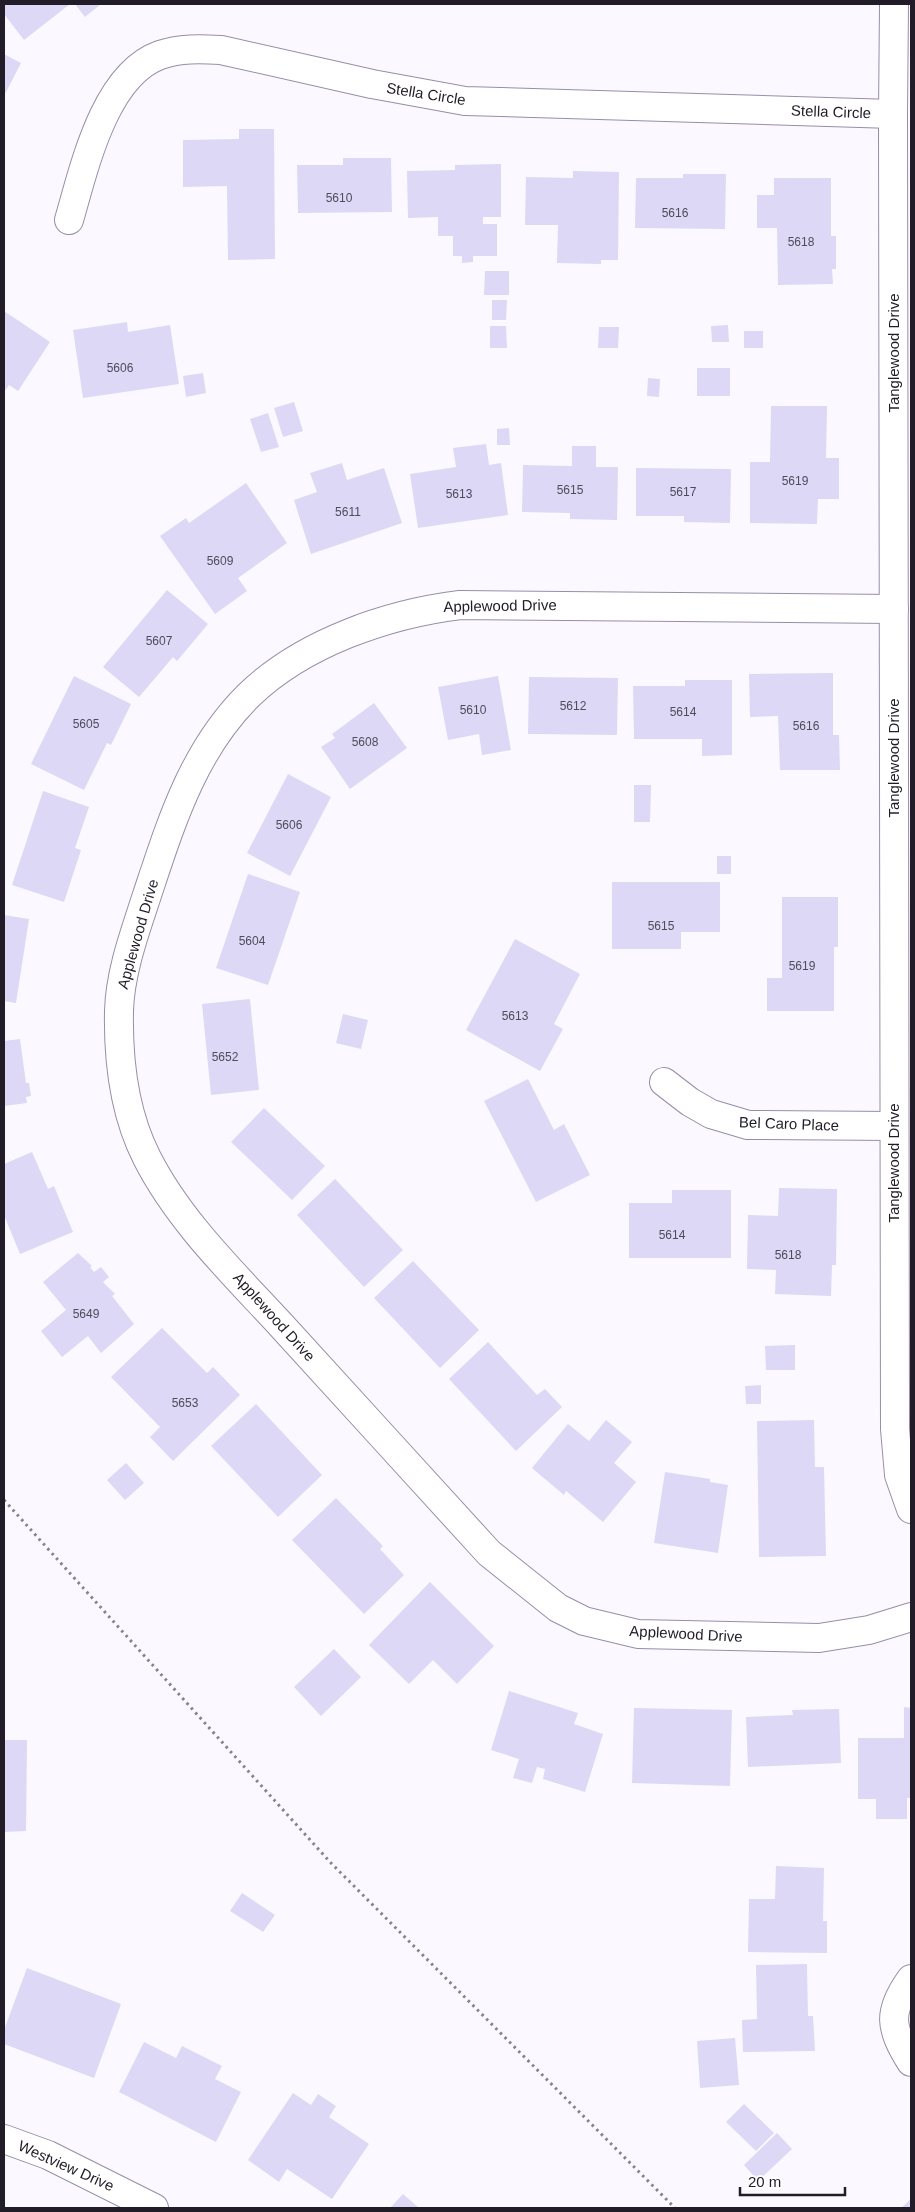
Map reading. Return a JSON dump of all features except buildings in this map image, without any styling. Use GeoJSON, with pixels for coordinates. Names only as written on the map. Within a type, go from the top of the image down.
{"type":"FeatureCollection","features":[{"type":"Feature","properties":{"kind":"street","name":"Tanglewood Drive"},"geometry":{"type":"LineString","coordinates":[[894,4],[893,114],[902,278],[894,609],[902,737],[894,1126],[903,1187],[896,1452],[899,1474],[911,1509]]}},
{"type":"Feature","properties":{"kind":"street","name":"Stella Circle"},"geometry":{"type":"LineString","coordinates":[[68,220],[94,138],[116,94],[131,76],[148,61],[172,52],[197,49],[221,50],[372,84],[464,101],[893,114]]}},
{"type":"Feature","properties":{"kind":"street","name":"Applewood Drive"},"geometry":{"type":"LineString","coordinates":[[894,609],[460,605],[394,617],[340,636],[283,669],[250,695],[210,742],[189,778],[172,819],[137,926],[122,984],[119,1010],[120,1050],[128,1111],[146,1156],[172,1200],[253,1295],[489,1553],[533,1589],[558,1608],[584,1620],[638,1634],[819,1638],[861,1632],[911,1617]]}},
{"type":"Feature","properties":{"kind":"street","name":"Bel Caro Place"},"geometry":{"type":"LineString","coordinates":[[664,1082],[690,1102],[711,1114],[748,1125],[894,1126]]}},
{"type":"Feature","properties":{"kind":"street"},"geometry":{"type":"LineString","coordinates":[[911,1979],[900,1995],[893,2015],[894,2026],[900,2044],[911,2062]]}},
{"type":"Feature","properties":{"kind":"street","name":"Westview Drive"},"geometry":{"type":"LineString","coordinates":[[4,2139],[48,2155],[154,2208]]}},
{"type":"Feature","properties":{"kind":"path"},"geometry":{"type":"LineString","coordinates":[[4,1500],[330,1862],[675,2208]]}}]}
